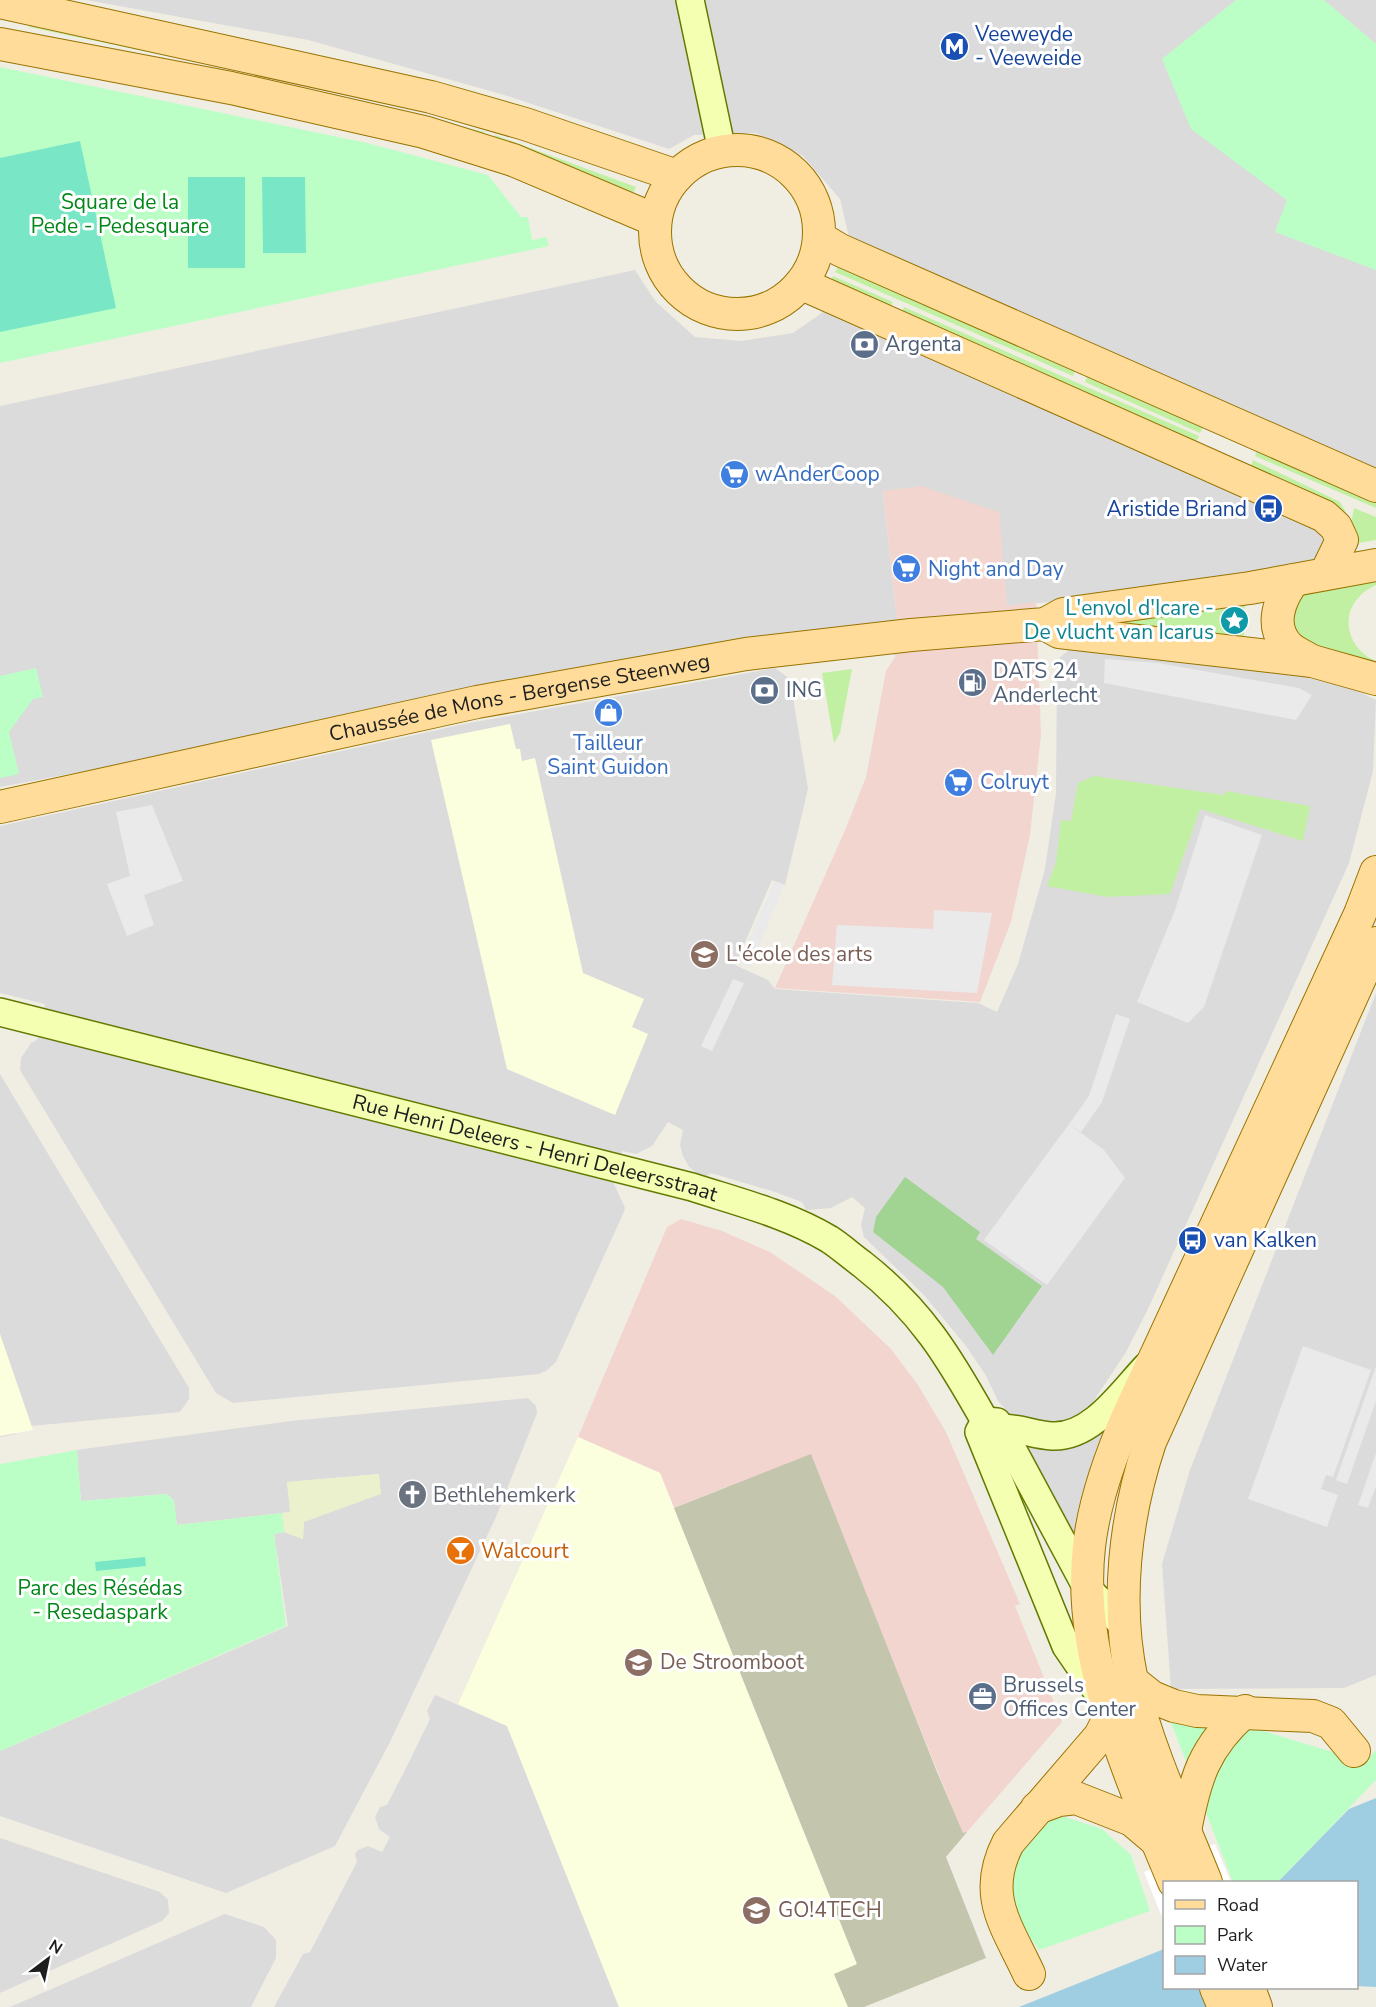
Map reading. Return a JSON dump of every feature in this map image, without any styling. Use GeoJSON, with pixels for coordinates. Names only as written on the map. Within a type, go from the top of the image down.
{"type":"FeatureCollection","features":[{"type":"Feature","properties":{"kind":"main road"},"geometry":{"type":"LineString","coordinates":[[0,2],[431,97],[525,124],[677,176]]}},
{"type":"Feature","properties":{"kind":"main road"},"geometry":{"type":"LineString","coordinates":[[0,44],[240,90],[424,132],[513,160],[655,220]]}},
{"type":"Feature","properties":{"kind":"main road"},"geometry":{"type":"LineString","coordinates":[[722,151],[756,152],[787,166],[799,178],[813,200],[820,238],[814,262],[802,284],[791,295],[765,310],[730,315],[710,310],[684,295],[664,272],[657,253],[655,220],[662,197],[677,176],[690,164],[722,151]]}},
{"type":"Feature","properties":{"kind":"main road"},"geometry":{"type":"LineString","coordinates":[[820,238],[840,250],[1376,486]]}},
{"type":"Feature","properties":{"kind":"main road"},"geometry":{"type":"LineString","coordinates":[[802,284],[1324,516],[1336,527],[1342,540],[1326,573]]}},
{"type":"Feature","properties":{"kind":"main road","name":"Chaussée de Mons - Bergense Steenweg"},"geometry":{"type":"LineString","coordinates":[[0,807],[464,705],[680,666],[765,652],[1045,624],[1063,614],[1294,580],[1376,565]]}},
{"type":"Feature","properties":{"kind":"main road","name":"Chaussée de Mons - Bergense Steenweg"},"geometry":{"type":"LineString","coordinates":[[1294,580],[1285,592],[1277,620],[1288,646],[1312,661]]}},
{"type":"Feature","properties":{"kind":"main road","name":"Chaussée de Mons - Bergense Steenweg"},"geometry":{"type":"LineString","coordinates":[[1045,624],[1059,632],[1312,661],[1370,680]]}},
{"type":"Feature","properties":{"kind":"main road"},"geometry":{"type":"LineString","coordinates":[[1171,1855],[1108,1709],[1092,1635],[1087,1588],[1089,1547],[1106,1472],[1128,1416],[1360,914],[1376,872]]}},
{"type":"Feature","properties":{"kind":"main road"},"geometry":{"type":"LineString","coordinates":[[1171,1855],[1161,1773],[1132,1681],[1126,1628],[1125,1575],[1130,1512],[1150,1442],[1376,943]]}},
{"type":"Feature","properties":{"kind":"main road"},"geometry":{"type":"LineString","coordinates":[[1132,1681],[1152,1696],[1174,1706],[1197,1711],[1245,1711],[1313,1716],[1331,1723],[1354,1751]]}},
{"type":"Feature","properties":{"kind":"main road"},"geometry":{"type":"LineString","coordinates":[[1029,1974],[997,1902],[994,1880],[998,1862],[1008,1843],[1100,1736],[1108,1709]]}},
{"type":"Feature","properties":{"kind":"main road"},"geometry":{"type":"LineString","coordinates":[[1171,1855],[1204,1760],[1222,1731],[1245,1711]]}},
{"type":"Feature","properties":{"kind":"main road"},"geometry":{"type":"LineString","coordinates":[[1037,1808],[1059,1800],[1076,1798],[1132,1820],[1205,1881]]}},
{"type":"Feature","properties":{"kind":"main road"},"geometry":{"type":"LineString","coordinates":[[1216,1989],[1224,2007]]}},
{"type":"Feature","properties":{"kind":"main road"},"geometry":{"type":"LineString","coordinates":[[1249,1989],[1256,2007]]}},
{"type":"Feature","properties":{"kind":"street"},"geometry":{"type":"LineString","coordinates":[[690,0],[722,151]]}},
{"type":"Feature","properties":{"kind":"street","name":"Rue Henri Deleers - Henri Deleersstraat"},"geometry":{"type":"LineString","coordinates":[[0,1012],[622,1169],[770,1212],[830,1239],[885,1282],[919,1316],[951,1360],[1087,1588],[1126,1628]]}},
{"type":"Feature","properties":{"kind":"street"},"geometry":{"type":"LineString","coordinates":[[989,1427],[1015,1428],[1053,1436],[1075,1431],[1091,1423],[1158,1355]]}},
{"type":"Feature","properties":{"kind":"street","name":"Rue Henri Deleers - Henri Deleersstraat"},"geometry":{"type":"LineString","coordinates":[[989,1427],[1066,1646],[1108,1709]]}},
{"type":"Feature","properties":{"kind":"shaded area"},"geometry":{"type":"Polygon","coordinates":[[[86,0],[1376,0],[1376,474],[849,237],[840,199],[803,156],[756,133],[694,135],[669,149],[501,94],[308,40],[86,0]]]}},
{"type":"Feature","properties":{"kind":"shaded area"},"geometry":{"type":"Polygon","coordinates":[[[635,270],[656,302],[695,337],[741,341],[793,333],[829,308],[1287,512],[1331,537],[1316,564],[1182,589],[1007,606],[883,492],[897,621],[833,630],[0,787],[0,406],[635,270]]]}},
{"type":"Feature","properties":{"kind":"shaded area"},"geometry":{"type":"Polygon","coordinates":[[[921,486],[999,512],[1007,606],[1036,602],[1041,735],[1030,835],[1011,922],[980,1002],[775,988],[846,828],[866,777],[886,671],[895,657],[889,622],[897,621],[883,491],[921,486]]]}},
{"type":"Feature","properties":{"kind":"shaded area"},"geometry":{"type":"Polygon","coordinates":[[[1072,648],[1282,671],[1358,691],[1376,700],[1373,771],[1349,863],[1148,1309],[1126,1352],[1083,1417],[1109,1429],[1075,1541],[1019,1440],[1009,1413],[998,1401],[985,1374],[966,1346],[924,1295],[864,1237],[861,1225],[865,1208],[852,1197],[831,1208],[806,1210],[802,1202],[772,1191],[711,1173],[705,1177],[698,1174],[689,1167],[683,1156],[680,1145],[683,1130],[668,1122],[652,1146],[636,1154],[622,1151],[614,1184],[625,1208],[623,1214],[556,1362],[546,1371],[539,1374],[233,1403],[216,1393],[20,1070],[21,1058],[31,1043],[37,1040],[45,1004],[0,993],[0,826],[469,723],[775,668],[790,679],[808,789],[785,885],[772,880],[735,965],[768,980],[775,989],[978,1003],[997,1012],[1018,964],[1045,869],[1056,793],[1057,668],[1060,657],[1072,648]]]}},
{"type":"Feature","properties":{"kind":"shaded area"},"geometry":{"type":"Polygon","coordinates":[[[1105,659],[1158,663],[1299,688],[1312,695],[1296,720],[1104,683],[1105,659]]]}},
{"type":"Feature","properties":{"kind":"shaded area"},"geometry":{"type":"Polygon","coordinates":[[[510,724],[516,749],[520,749],[522,761],[535,758],[583,973],[644,999],[632,1027],[648,1034],[615,1115],[507,1069],[431,740],[510,724]]]}},
{"type":"Feature","properties":{"kind":"shaded area"},"geometry":{"type":"Polygon","coordinates":[[[152,805],[183,881],[144,895],[154,925],[127,936],[107,884],[130,876],[116,812],[152,805]]]}},
{"type":"Feature","properties":{"kind":"shaded area"},"geometry":{"type":"Polygon","coordinates":[[[1205,815],[1262,835],[1204,1007],[1188,1023],[1137,1002],[1175,910],[1205,815]]]}},
{"type":"Feature","properties":{"kind":"shaded area"},"geometry":{"type":"Polygon","coordinates":[[[774,882],[784,885],[750,968],[739,963],[774,882]]]}},
{"type":"Feature","properties":{"kind":"shaded area"},"geometry":{"type":"Polygon","coordinates":[[[934,910],[992,913],[977,993],[832,985],[837,925],[933,929],[934,910]]]}},
{"type":"Feature","properties":{"kind":"shaded area"},"geometry":{"type":"Polygon","coordinates":[[[733,979],[744,983],[712,1051],[701,1046],[733,979]]]}},
{"type":"Feature","properties":{"kind":"shaded area"},"geometry":{"type":"Polygon","coordinates":[[[1376,993],[1376,1675],[1344,1688],[1171,1689],[1162,1564],[1190,1470],[1376,993]]]}},
{"type":"Feature","properties":{"kind":"shaded area"},"geometry":{"type":"Polygon","coordinates":[[[1116,1014],[1130,1019],[1102,1102],[1081,1132],[1069,1124],[1089,1096],[1116,1014]]]}},
{"type":"Feature","properties":{"kind":"shaded area"},"geometry":{"type":"Polygon","coordinates":[[[0,1074],[189,1388],[189,1399],[180,1412],[20,1427],[16,1434],[0,1437],[0,1074]]]}},
{"type":"Feature","properties":{"kind":"shaded area"},"geometry":{"type":"Polygon","coordinates":[[[1069,1124],[1104,1150],[1125,1178],[1047,1285],[984,1240],[1069,1124]]]}},
{"type":"Feature","properties":{"kind":"shaded area"},"geometry":{"type":"Polygon","coordinates":[[[681,1219],[722,1231],[770,1252],[835,1296],[891,1349],[918,1385],[946,1432],[1020,1604],[1015,1606],[1062,1722],[963,1834],[852,1561],[726,1487],[674,1508],[660,1473],[578,1437],[667,1227],[681,1219]]]}},
{"type":"Feature","properties":{"kind":"shaded area"},"geometry":{"type":"Polygon","coordinates":[[[0,1334],[33,1430],[0,1436],[0,1334]]]}},
{"type":"Feature","properties":{"kind":"shaded area"},"geometry":{"type":"Polygon","coordinates":[[[1303,1346],[1371,1370],[1333,1477],[1326,1475],[1321,1489],[1338,1495],[1327,1527],[1248,1499],[1303,1346]]]}},
{"type":"Feature","properties":{"kind":"shaded area"},"geometry":{"type":"Polygon","coordinates":[[[1376,1366],[1376,1401],[1347,1484],[1336,1480],[1376,1366]]]}},
{"type":"Feature","properties":{"kind":"shaded area"},"geometry":{"type":"Polygon","coordinates":[[[528,1398],[536,1406],[537,1413],[496,1517],[390,1742],[335,1846],[226,1893],[0,1816],[0,1751],[288,1626],[274,1534],[284,1532],[303,1539],[304,1521],[379,1493],[380,1488],[379,1474],[287,1482],[291,1512],[177,1525],[174,1501],[167,1494],[81,1501],[76,1450],[291,1421],[528,1398]]]}},
{"type":"Feature","properties":{"kind":"shaded area"},"geometry":{"type":"Polygon","coordinates":[[[578,1437],[660,1473],[857,1965],[834,1975],[848,2007],[619,2007],[507,1726],[458,1704],[578,1437]]]}},
{"type":"Feature","properties":{"kind":"shaded area"},"geometry":{"type":"Polygon","coordinates":[[[1376,1453],[1376,1486],[1368,1508],[1358,1505],[1376,1453]]]}},
{"type":"Feature","properties":{"kind":"shaded area"},"geometry":{"type":"Polygon","coordinates":[[[811,1454],[937,1772],[963,1833],[967,1832],[946,1857],[986,1958],[864,2007],[848,2007],[834,1974],[857,1964],[674,1508],[811,1454]]]}},
{"type":"Feature","properties":{"kind":"shaded area"},"geometry":{"type":"Polygon","coordinates":[[[379,1474],[381,1494],[304,1522],[303,1539],[284,1532],[282,1513],[290,1512],[287,1482],[379,1474]]]}},
{"type":"Feature","properties":{"kind":"shaded area"},"geometry":{"type":"Polygon","coordinates":[[[435,1695],[507,1726],[619,2007],[274,2007],[303,1954],[310,1952],[357,1862],[355,1854],[358,1850],[368,1846],[382,1852],[390,1837],[379,1829],[375,1817],[380,1807],[387,1805],[409,1762],[430,1719],[427,1711],[435,1695]]]}},
{"type":"Feature","properties":{"kind":"shaded area"},"geometry":{"type":"Polygon","coordinates":[[[0,1838],[160,1892],[168,1900],[169,1913],[162,1921],[0,1993],[0,1838]]]}},
{"type":"Feature","properties":{"kind":"shaded area"},"geometry":{"type":"Polygon","coordinates":[[[225,1914],[264,1927],[276,1940],[276,1958],[251,2007],[10,2007],[225,1914]]]}},
{"type":"Feature","properties":{"kind":"green space"},"geometry":{"type":"Polygon","coordinates":[[[1236,0],[1324,0],[1376,44],[1376,270],[1275,232],[1287,200],[1191,129],[1162,59],[1236,0]]]}},
{"type":"Feature","properties":{"kind":"green space"},"geometry":{"type":"Polygon","coordinates":[[[32,15],[230,62],[229,69],[29,27],[32,15]]]}},
{"type":"Feature","properties":{"kind":"green space","name":"Square de la Pede - Pedesquare"},"geometry":{"type":"Polygon","coordinates":[[[0,67],[367,143],[488,175],[521,217],[528,217],[532,240],[546,237],[549,246],[0,363],[0,67]]]}},
{"type":"Feature","properties":{"kind":"green space"},"geometry":{"type":"Polygon","coordinates":[[[297,87],[485,132],[483,137],[494,140],[495,135],[636,187],[630,200],[297,87]]]}},
{"type":"Feature","properties":{"kind":"green space"},"geometry":{"type":"Polygon","coordinates":[[[80,141],[116,308],[0,332],[0,158],[80,141]]]}},
{"type":"Feature","properties":{"kind":"green space"},"geometry":{"type":"Polygon","coordinates":[[[188,177],[245,177],[245,268],[188,268],[188,177]]]}},
{"type":"Feature","properties":{"kind":"green space"},"geometry":{"type":"Polygon","coordinates":[[[262,177],[305,177],[306,253],[263,253],[262,177]]]}},
{"type":"Feature","properties":{"kind":"green space"},"geometry":{"type":"Polygon","coordinates":[[[840,262],[1205,423],[1200,433],[1085,382],[1088,373],[1076,368],[1073,376],[835,272],[840,262]]]}},
{"type":"Feature","properties":{"kind":"green space"},"geometry":{"type":"Polygon","coordinates":[[[833,276],[893,302],[889,311],[900,316],[904,307],[1199,436],[1194,447],[829,287],[833,276]]]}},
{"type":"Feature","properties":{"kind":"green space"},"geometry":{"type":"Polygon","coordinates":[[[1259,446],[1376,498],[1376,508],[1255,456],[1259,446]]]}},
{"type":"Feature","properties":{"kind":"green space"},"geometry":{"type":"Polygon","coordinates":[[[1253,460],[1340,502],[1346,512],[1343,527],[1249,471],[1253,460]]]}},
{"type":"Feature","properties":{"kind":"green space"},"geometry":{"type":"Polygon","coordinates":[[[1354,508],[1376,517],[1376,540],[1347,545],[1354,508]]]}},
{"type":"Feature","properties":{"kind":"green space"},"geometry":{"type":"Polygon","coordinates":[[[1376,575],[1376,585],[1363,593],[1353,604],[1349,623],[1354,642],[1359,650],[1376,661],[1376,668],[1296,639],[1291,609],[1298,595],[1376,575]]]}},
{"type":"Feature","properties":{"kind":"green space"},"geometry":{"type":"Polygon","coordinates":[[[1245,603],[1244,637],[1121,622],[1121,620],[1245,603]]]}},
{"type":"Feature","properties":{"kind":"green space"},"geometry":{"type":"Polygon","coordinates":[[[36,668],[43,697],[33,699],[9,732],[19,774],[0,778],[0,676],[36,668]]]}},
{"type":"Feature","properties":{"kind":"green space"},"geometry":{"type":"Polygon","coordinates":[[[852,669],[840,733],[834,743],[822,673],[852,669]]]}},
{"type":"Feature","properties":{"kind":"green space"},"geometry":{"type":"Polygon","coordinates":[[[1094,776],[1224,795],[1226,791],[1310,806],[1303,841],[1200,809],[1170,894],[1107,897],[1047,886],[1056,863],[1061,820],[1071,821],[1078,783],[1094,776]]]}},
{"type":"Feature","properties":{"kind":"green space"},"geometry":{"type":"Polygon","coordinates":[[[905,1177],[980,1232],[976,1239],[1042,1286],[993,1355],[943,1287],[873,1232],[876,1217],[905,1177]]]}},
{"type":"Feature","properties":{"kind":"green space","name":"Parc des Résédas - Resedaspark"},"geometry":{"type":"Polygon","coordinates":[[[77,1450],[81,1501],[167,1494],[174,1501],[177,1525],[282,1513],[284,1532],[274,1534],[286,1626],[0,1751],[0,1464],[77,1450]]]}},
{"type":"Feature","properties":{"kind":"green space"},"geometry":{"type":"Polygon","coordinates":[[[145,1557],[146,1566],[96,1571],[95,1562],[145,1557]]]}},
{"type":"Feature","properties":{"kind":"green space"},"geometry":{"type":"Polygon","coordinates":[[[1169,1702],[1365,1762],[1376,1750],[1376,1780],[1279,1881],[1233,1881],[1168,1715],[1169,1702]]]}},
{"type":"Feature","properties":{"kind":"green space"},"geometry":{"type":"Polygon","coordinates":[[[1056,1814],[1102,1829],[1131,1855],[1150,1911],[1039,1950],[1018,1921],[1009,1902],[1006,1889],[1007,1877],[1011,1864],[1026,1841],[1056,1814]]]}},
{"type":"Feature","properties":{"kind":"water"},"geometry":{"type":"Polygon","coordinates":[[[1376,1798],[1376,1987],[1358,1986],[1358,1881],[1279,1881],[1349,1809],[1376,1798]]]}},
{"type":"Feature","properties":{"kind":"water"},"geometry":{"type":"Polygon","coordinates":[[[1163,1949],[1163,1989],[1264,1989],[1221,2007],[1019,2007],[1163,1949]]]}},
{"type":"Feature","properties":{"kind":"pier"},"geometry":{"type":"Polygon","coordinates":[[[1215,1844],[1231,1881],[1163,1881],[1163,1920],[1144,1872],[1215,1844]]]}},
{"type":"Feature","properties":{"kind":"place","name":"Veeweyde - Veeweide"},"geometry":{"type":"Point","coordinates":[954,46]}},
{"type":"Feature","properties":{"kind":"place","name":"Argenta"},"geometry":{"type":"Point","coordinates":[864,344]}},
{"type":"Feature","properties":{"kind":"place","name":"wAnderCoop"},"geometry":{"type":"Point","coordinates":[734,474]}},
{"type":"Feature","properties":{"kind":"place","name":"Aristide Briand"},"geometry":{"type":"Point","coordinates":[1268,509]}},
{"type":"Feature","properties":{"kind":"place","name":"Night and Day"},"geometry":{"type":"Point","coordinates":[907,569]}},
{"type":"Feature","properties":{"kind":"place","name":"L'envol d'Icare - De vlucht van Icarus"},"geometry":{"type":"Point","coordinates":[1235,620]}},
{"type":"Feature","properties":{"kind":"place","name":"DATS 24 Anderlecht"},"geometry":{"type":"Point","coordinates":[972,683]}},
{"type":"Feature","properties":{"kind":"place","name":"ING"},"geometry":{"type":"Point","coordinates":[765,690]}},
{"type":"Feature","properties":{"kind":"place","name":"Tailleur Saint Guidon"},"geometry":{"type":"Point","coordinates":[608,712]}},
{"type":"Feature","properties":{"kind":"place","name":"Colruyt"},"geometry":{"type":"Point","coordinates":[959,782]}},
{"type":"Feature","properties":{"kind":"place","name":"L'école des arts"},"geometry":{"type":"Point","coordinates":[705,954]}},
{"type":"Feature","properties":{"kind":"place","name":"van Kalken"},"geometry":{"type":"Point","coordinates":[1193,1240]}},
{"type":"Feature","properties":{"kind":"place","name":"Bethlehemkerk"},"geometry":{"type":"Point","coordinates":[412,1495]}},
{"type":"Feature","properties":{"kind":"place","name":"Walcourt"},"geometry":{"type":"Point","coordinates":[460,1551]}},
{"type":"Feature","properties":{"kind":"place","name":"De Stroomboot"},"geometry":{"type":"Point","coordinates":[639,1662]}},
{"type":"Feature","properties":{"kind":"place","name":"Brussels Offices Center"},"geometry":{"type":"Point","coordinates":[982,1697]}},
{"type":"Feature","properties":{"kind":"place","name":"GO!4TECH"},"geometry":{"type":"Point","coordinates":[757,1910]}}]}
